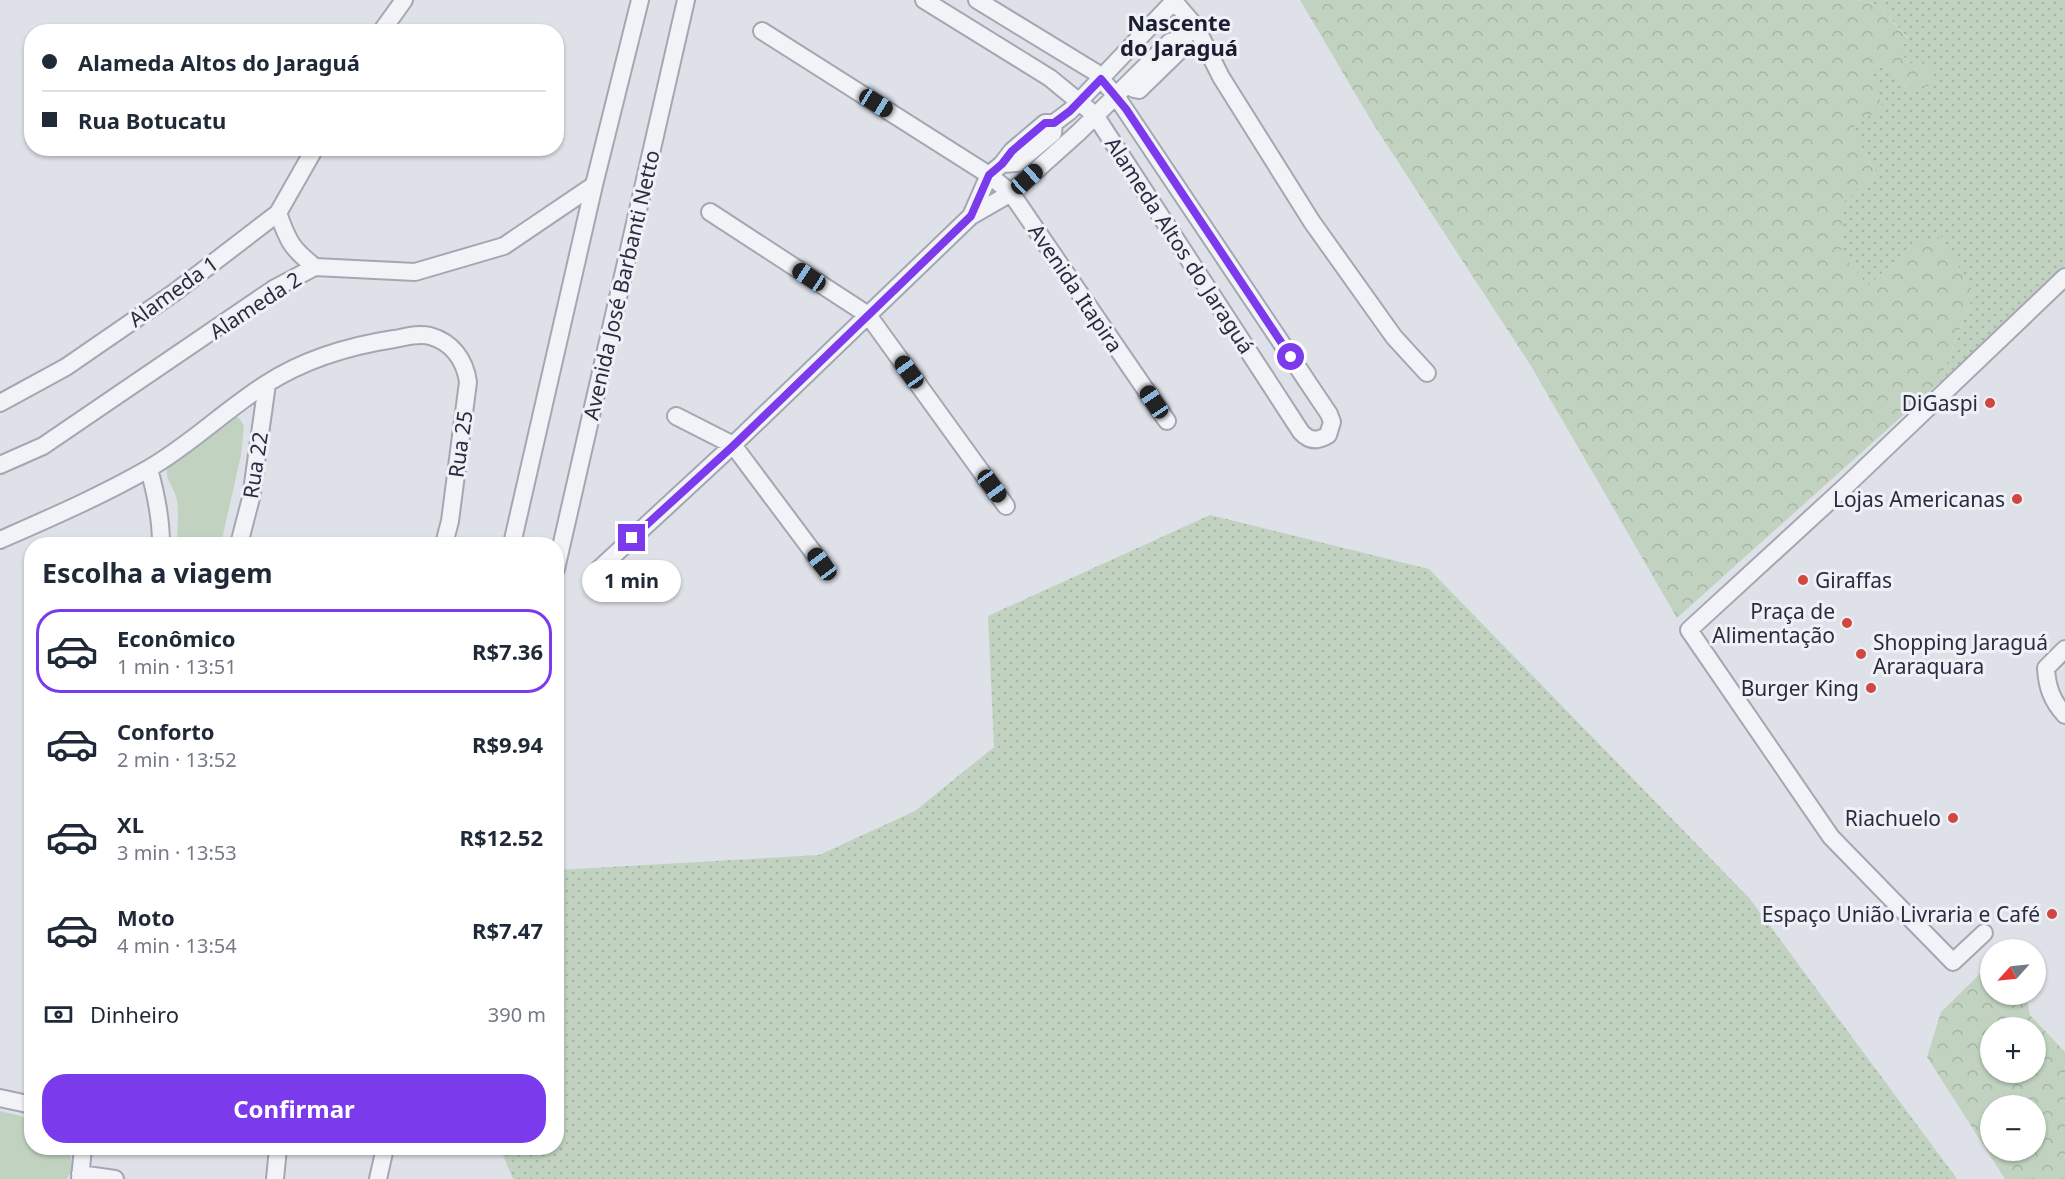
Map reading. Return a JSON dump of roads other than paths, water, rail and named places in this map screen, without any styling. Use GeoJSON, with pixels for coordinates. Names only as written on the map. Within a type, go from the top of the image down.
{"type":"FeatureCollection","features":[{"type":"Feature","properties":{"kind":"street"},"geometry":{"type":"LineString","coordinates":[[387,24],[404,0]]}},
{"type":"Feature","properties":{"kind":"street"},"geometry":{"type":"LineString","coordinates":[[514,537],[594,185],[640,0]]}},
{"type":"Feature","properties":{"kind":"street","name":"Avenida José Barbanti Netto"},"geometry":{"type":"LineString","coordinates":[[563,537],[686,0]]}},
{"type":"Feature","properties":{"kind":"street","name":"Alameda Altos do Jaraguá"},"geometry":{"type":"LineString","coordinates":[[924,0],[1050,78],[1095,115],[1301,432],[1310,439],[1316,440],[1328,435],[1332,422],[1329,414],[1119,92],[1095,72],[977,0]]}},
{"type":"Feature","properties":{"kind":"street"},"geometry":{"type":"LineString","coordinates":[[971,216],[996,170],[1012,151],[1045,123],[1054,123],[1079,102],[1174,0],[1196,27],[1221,77],[1312,222],[1394,337],[1427,373]]}},
{"type":"Feature","properties":{"kind":"street"},"geometry":{"type":"LineString","coordinates":[[598,569],[733,446],[971,216],[1011,193],[1079,132],[1119,92],[1139,90],[1178,51],[1183,38],[1196,27]]}},
{"type":"Feature","properties":{"kind":"street","name":"Avenida Itapira"},"geometry":{"type":"LineString","coordinates":[[762,31],[996,170],[1167,421]]}},
{"type":"Feature","properties":{"kind":"street","name":"Alameda 1"},"geometry":{"type":"LineString","coordinates":[[0,402],[66,368],[175,292],[278,213],[310,156]]}},
{"type":"Feature","properties":{"kind":"street","name":"Alameda 2"},"geometry":{"type":"LineString","coordinates":[[0,465],[43,446],[275,288],[315,267],[415,272],[504,246],[594,185]]}},
{"type":"Feature","properties":{"kind":"street"},"geometry":{"type":"LineString","coordinates":[[710,212],[868,315],[1006,506]]}},
{"type":"Feature","properties":{"kind":"street"},"geometry":{"type":"LineString","coordinates":[[278,213],[295,251],[315,267]]}},
{"type":"Feature","properties":{"kind":"street"},"geometry":{"type":"LineString","coordinates":[[1984,933],[1953,962],[1831,837],[1689,630],[1847,485],[2065,277]]}},
{"type":"Feature","properties":{"kind":"street","name":"Rua 25"},"geometry":{"type":"LineString","coordinates":[[267,384],[310,361],[357,345],[422,335],[438,339],[451,347],[465,366],[468,381],[450,521],[446,537]]}},
{"type":"Feature","properties":{"kind":"street"},"geometry":{"type":"LineString","coordinates":[[0,540],[51,518],[149,469],[267,384]]}},
{"type":"Feature","properties":{"kind":"street","name":"Rua 22"},"geometry":{"type":"LineString","coordinates":[[241,537],[251,498],[267,384]]}},
{"type":"Feature","properties":{"kind":"street"},"geometry":{"type":"LineString","coordinates":[[676,416],[733,446],[822,564]]}},
{"type":"Feature","properties":{"kind":"street"},"geometry":{"type":"LineString","coordinates":[[149,469],[157,497],[161,537]]}},
{"type":"Feature","properties":{"kind":"street"},"geometry":{"type":"LineString","coordinates":[[2065,649],[2046,668],[2048,688],[2057,706],[2065,715]]}},
{"type":"Feature","properties":{"kind":"street"},"geometry":{"type":"LineString","coordinates":[[0,1098],[24,1103]]}},
{"type":"Feature","properties":{"kind":"street"},"geometry":{"type":"LineString","coordinates":[[82,1155],[80,1177],[115,1179]]}},
{"type":"Feature","properties":{"kind":"street"},"geometry":{"type":"LineString","coordinates":[[275,1179],[277,1155]]}},
{"type":"Feature","properties":{"kind":"street"},"geometry":{"type":"LineString","coordinates":[[378,1179],[383,1155]]}},
{"type":"Feature","properties":{"kind":"place","name":"DiGaspi"},"geometry":{"type":"Point","coordinates":[1990,403]}},
{"type":"Feature","properties":{"kind":"place","name":"Lojas Americanas"},"geometry":{"type":"Point","coordinates":[2017,499]}},
{"type":"Feature","properties":{"kind":"place","name":"Giraffas"},"geometry":{"type":"Point","coordinates":[1803,580]}},
{"type":"Feature","properties":{"kind":"place","name":"Praça de Alimentação"},"geometry":{"type":"Point","coordinates":[1847,623]}},
{"type":"Feature","properties":{"kind":"place","name":"Shopping Jaraguá Araraquara"},"geometry":{"type":"Point","coordinates":[1861,654]}},
{"type":"Feature","properties":{"kind":"place","name":"Burger King"},"geometry":{"type":"Point","coordinates":[1871,688]}},
{"type":"Feature","properties":{"kind":"place","name":"Riachuelo"},"geometry":{"type":"Point","coordinates":[1953,818]}},
{"type":"Feature","properties":{"kind":"place","name":"Espaço União Livraria e Café"},"geometry":{"type":"Point","coordinates":[2052,914]}},
{"type":"Feature","properties":{"kind":"district","name":"Nascente do Jaraguá"},"geometry":{"type":"Point","coordinates":[1179,34]}}]}
